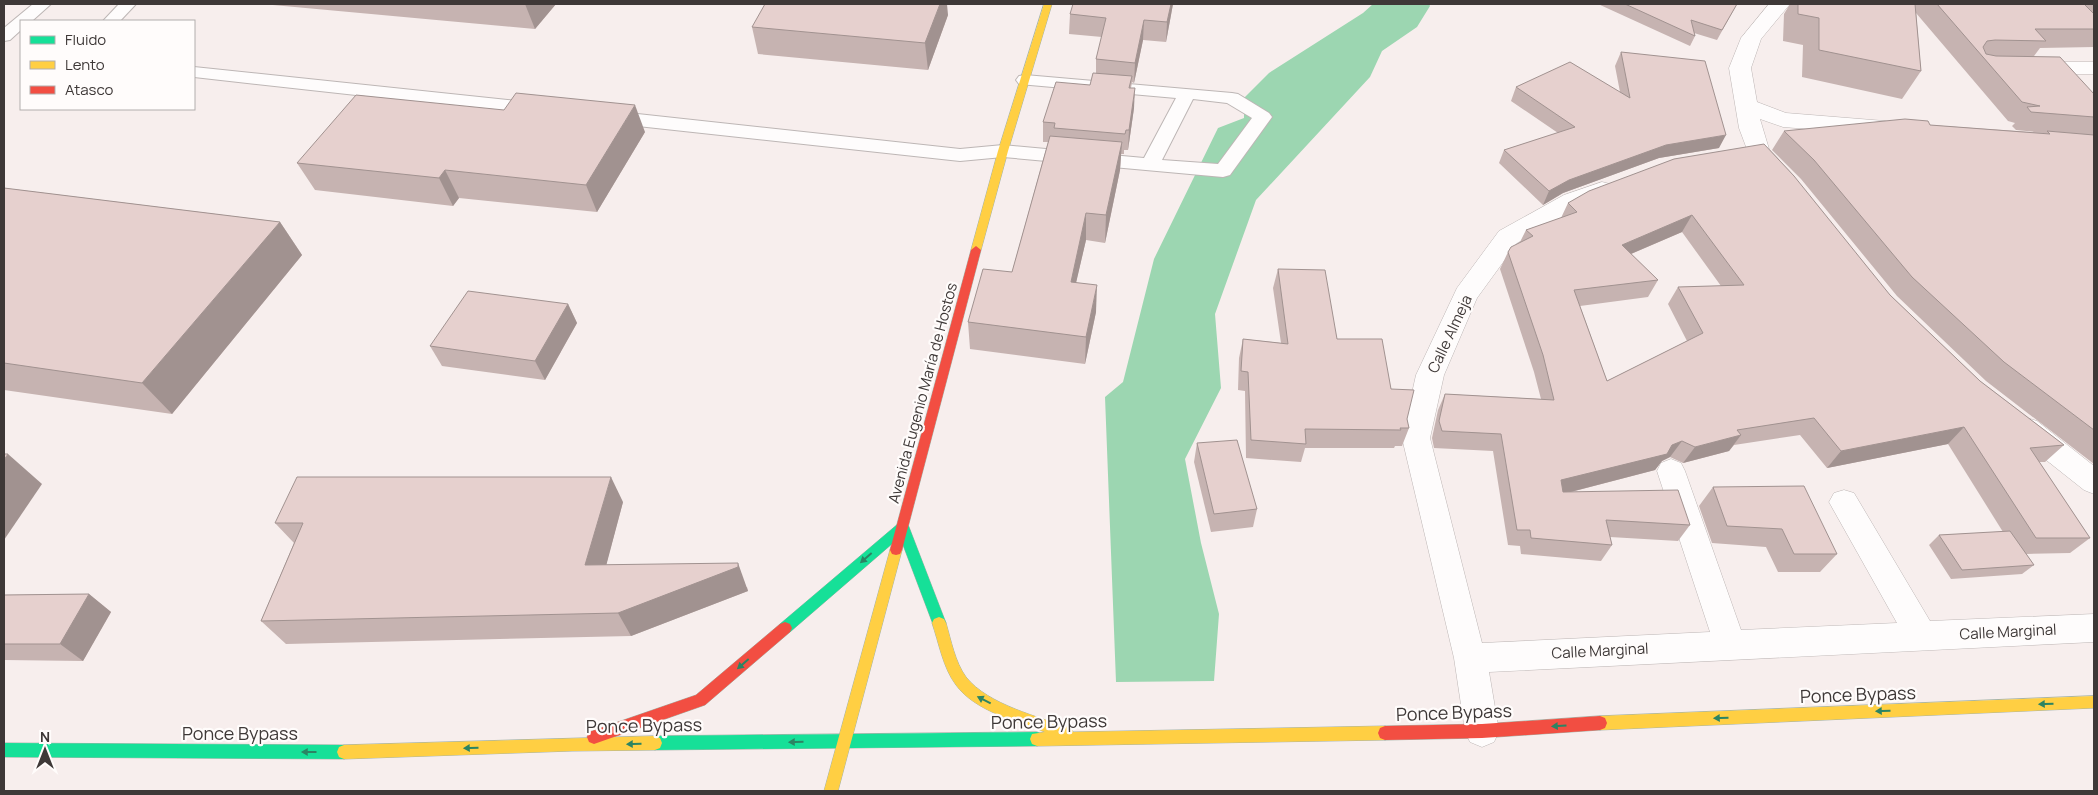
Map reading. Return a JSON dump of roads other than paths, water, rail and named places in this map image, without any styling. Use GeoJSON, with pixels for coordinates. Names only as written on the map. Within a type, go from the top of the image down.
{"type":"FeatureCollection","features":[{"type":"Feature","properties":{"kind":"main road","name":"Avenida Eugenio María de Hostos"},"geometry":{"type":"LineString","coordinates":[[832,791],[1003,151],[1048,4]]}},
{"type":"Feature","properties":{"kind":"main road"},"geometry":{"type":"LineString","coordinates":[[572,744],[700,700],[903,527],[960,680],[973,694],[990,703],[1078,739]]}},
{"type":"Feature","properties":{"kind":"main road","name":"Ponce Bypass"},"geometry":{"type":"LineString","coordinates":[[4,750],[346,752],[572,744],[1078,739],[1482,732],[1593,723],[2094,702]]}},
{"type":"Feature","properties":{"kind":"street"},"geometry":{"type":"LineString","coordinates":[[1780,4],[1751,38],[1740,68],[1750,128],[1746,153],[1792,186]]}},
{"type":"Feature","properties":{"kind":"street"},"geometry":{"type":"LineString","coordinates":[[2010,68],[2094,68]]}},
{"type":"Feature","properties":{"kind":"street"},"geometry":{"type":"LineString","coordinates":[[1747,106],[1783,120],[1910,131]]}},
{"type":"Feature","properties":{"kind":"street","name":"Calle Almeja"},"geometry":{"type":"LineString","coordinates":[[1482,732],[1470,658],[1416,438],[1430,375],[1466,295],[1508,237],[1572,201],[1625,182]]}},
{"type":"Feature","properties":{"kind":"street"},"geometry":{"type":"LineString","coordinates":[[2012,418],[2094,482]]}},
{"type":"Feature","properties":{"kind":"street"},"geometry":{"type":"LineString","coordinates":[[1671,471],[1730,644]]}},
{"type":"Feature","properties":{"kind":"street"},"geometry":{"type":"LineString","coordinates":[[1844,502],[1921,636]]}},
{"type":"Feature","properties":{"kind":"street","name":"Calle Marginal"},"geometry":{"type":"LineString","coordinates":[[1470,658],[2094,628]]}},
{"type":"Feature","properties":{"kind":"lane"},"geometry":{"type":"LineString","coordinates":[[23,20],[43,4]]}},
{"type":"Feature","properties":{"kind":"lane"},"geometry":{"type":"LineString","coordinates":[[112,20],[128,4]]}},
{"type":"Feature","properties":{"kind":"lane"},"geometry":{"type":"LineString","coordinates":[[4,36],[20,23]]}},
{"type":"Feature","properties":{"kind":"lane"},"geometry":{"type":"LineString","coordinates":[[195,72],[557,111]]}},
{"type":"Feature","properties":{"kind":"lane"},"geometry":{"type":"LineString","coordinates":[[596,116],[960,155],[1003,151],[1223,171],[1263,117],[1232,98],[1025,80]]}},
{"type":"Feature","properties":{"kind":"lane"},"geometry":{"type":"LineString","coordinates":[[1150,165],[1187,93]]}}]}
